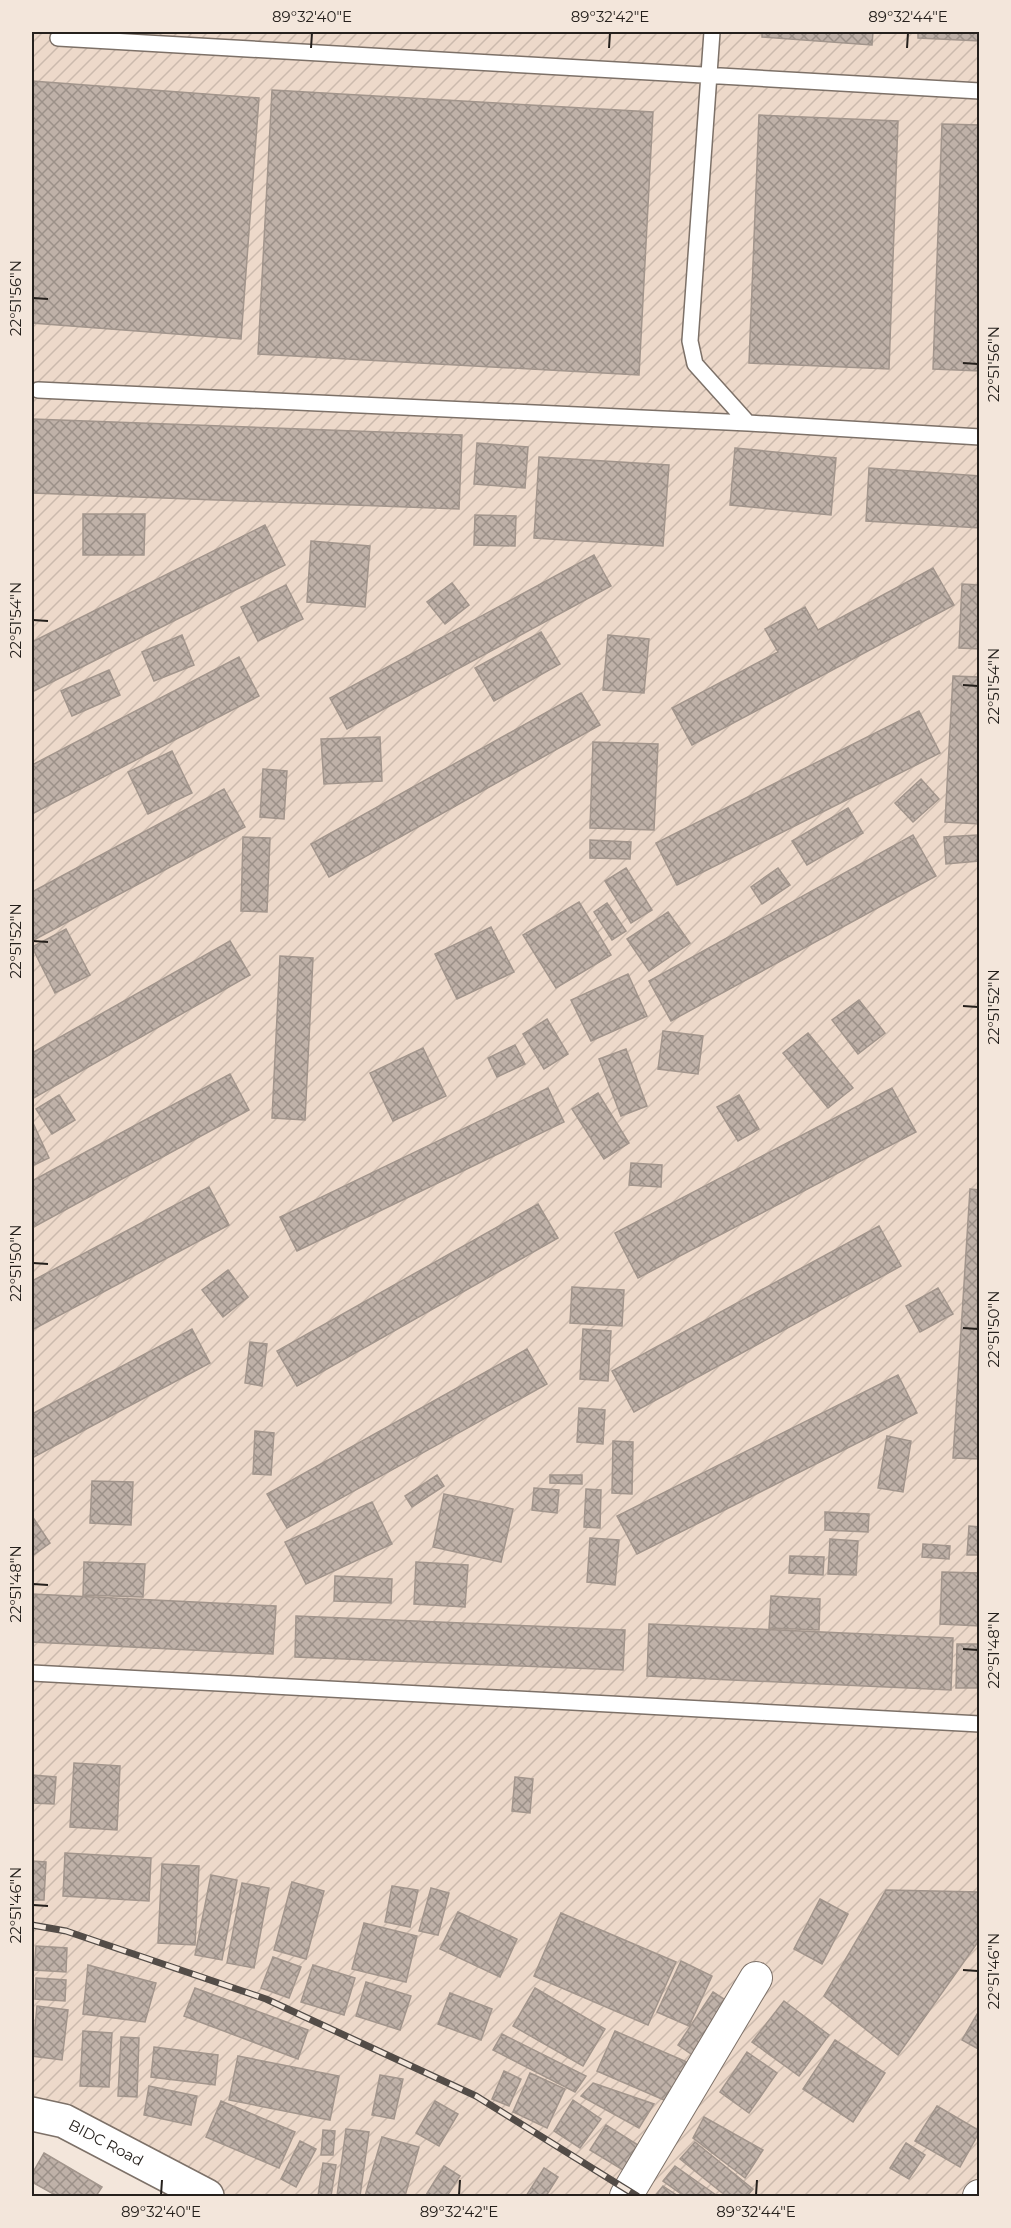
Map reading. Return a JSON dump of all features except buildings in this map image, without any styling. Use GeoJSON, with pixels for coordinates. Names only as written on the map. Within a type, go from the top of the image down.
{"type":"FeatureCollection","features":[{"type":"Feature","properties":{"kind":"main road","name":"BIDC Road"},"geometry":{"type":"LineString","coordinates":[[32,2114],[64,2121],[207,2196]]}},
{"type":"Feature","properties":{"kind":"street"},"geometry":{"type":"LineString","coordinates":[[626,2196],[756,1978]]}},
{"type":"Feature","properties":{"kind":"lane"},"geometry":{"type":"LineString","coordinates":[[712,32],[690,341],[695,364],[748,423]]}},
{"type":"Feature","properties":{"kind":"lane"},"geometry":{"type":"LineString","coordinates":[[58,38],[980,91]]}},
{"type":"Feature","properties":{"kind":"lane"},"geometry":{"type":"LineString","coordinates":[[39,390],[748,423],[980,437]]}},
{"type":"Feature","properties":{"kind":"lane"},"geometry":{"type":"LineString","coordinates":[[32,1673],[980,1724]]}},
{"type":"Feature","properties":{"kind":"shaded area"},"geometry":{"type":"Polygon","coordinates":[[[32,32],[979,32],[979,2196],[230,2196],[32,2098],[32,32]]]}},
{"type":"Feature","properties":{"kind":"railway"},"geometry":{"type":"LineString","coordinates":[[32,1925],[66,1931],[266,1999],[476,2096],[637,2196]]}}]}
